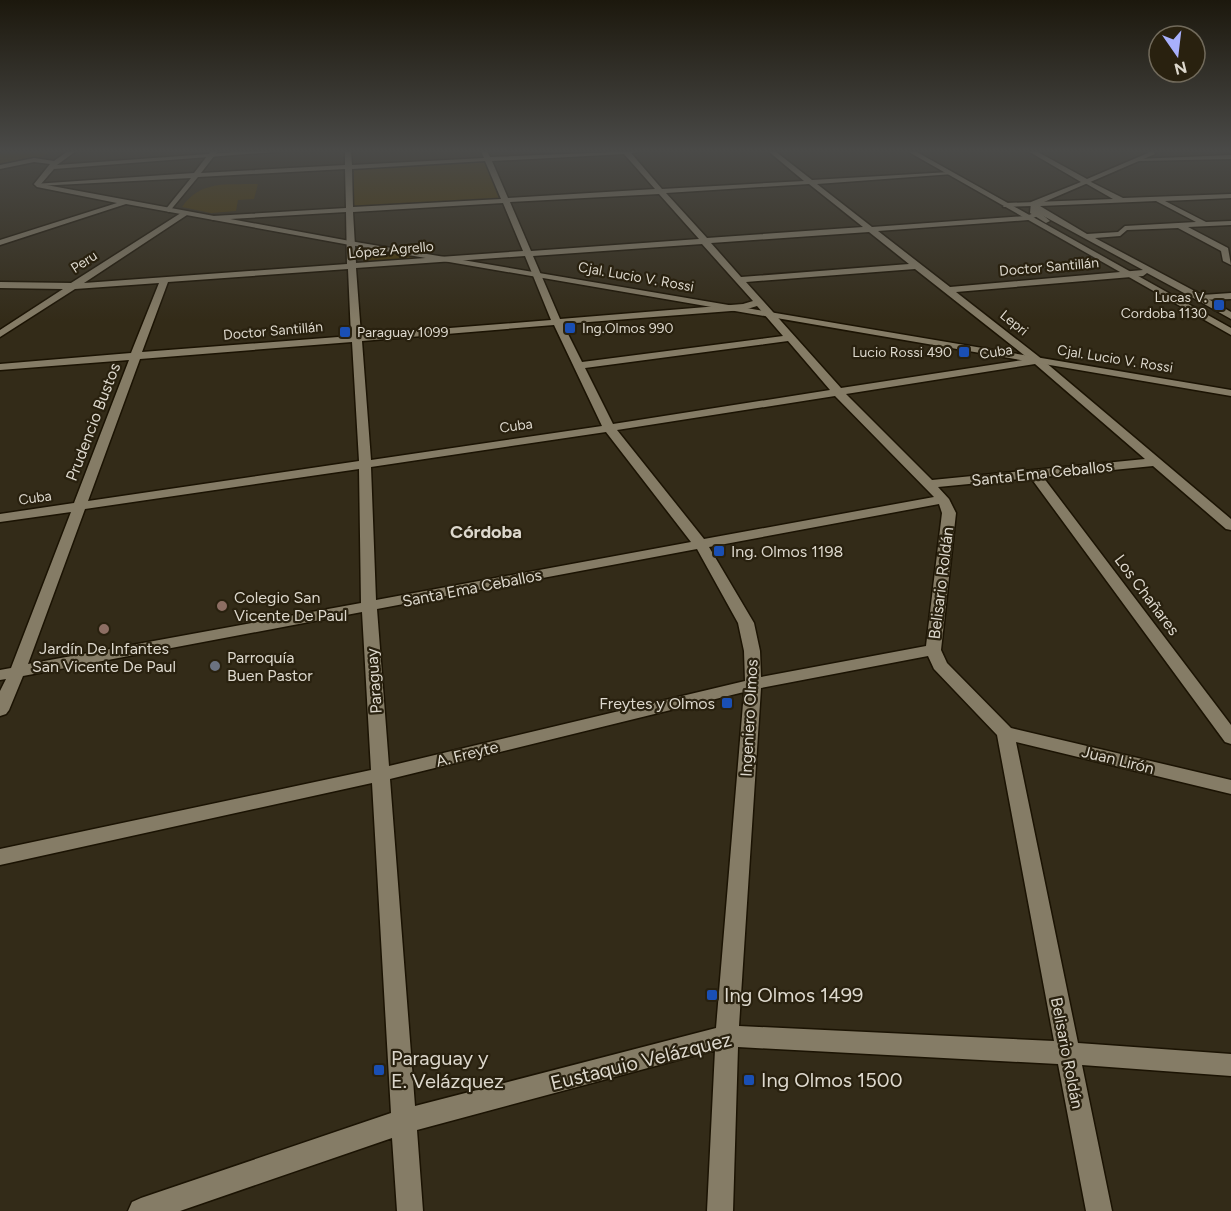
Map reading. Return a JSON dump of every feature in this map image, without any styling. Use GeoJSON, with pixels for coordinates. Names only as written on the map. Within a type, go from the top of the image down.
{"type":"FeatureCollection","features":[{"type":"Feature","properties":{"kind":"street"},"geometry":{"type":"LineString","coordinates":[[0,243],[109,208]]}},
{"type":"Feature","properties":{"kind":"street","name":"Cjal. Lucio V. Rossi"},"geometry":{"type":"LineString","coordinates":[[156,208],[773,316],[1231,393]]}},
{"type":"Feature","properties":{"kind":"street"},"geometry":{"type":"LineString","coordinates":[[213,218],[390,208]]}},
{"type":"Feature","properties":{"kind":"street","name":"Ingeniero Olmos"},"geometry":{"type":"LineString","coordinates":[[509,208],[557,321],[609,428],[701,545],[746,623],[752,651],[753,684],[728,1036],[720,1211]]}},
{"type":"Feature","properties":{"kind":"street"},"geometry":{"type":"LineString","coordinates":[[676,208],[838,392],[943,499]]}},
{"type":"Feature","properties":{"kind":"street","name":"Lepri"},"geometry":{"type":"LineString","coordinates":[[844,208],[949,290],[1231,526]]}},
{"type":"Feature","properties":{"kind":"street"},"geometry":{"type":"LineString","coordinates":[[1012,208],[1141,273],[1231,323]]}},
{"type":"Feature","properties":{"kind":"street"},"geometry":{"type":"LineString","coordinates":[[1032,216],[1033,208]]}},
{"type":"Feature","properties":{"kind":"street"},"geometry":{"type":"LineString","coordinates":[[1037,208],[1231,316]]}},
{"type":"Feature","properties":{"kind":"street"},"geometry":{"type":"LineString","coordinates":[[1173,208],[1205,224]]}},
{"type":"Feature","properties":{"kind":"street","name":"Paraguay"},"geometry":{"type":"LineString","coordinates":[[351,210],[350,243],[365,462],[369,607],[410,1211]]}},
{"type":"Feature","properties":{"kind":"street","name":"Peru"},"geometry":{"type":"LineString","coordinates":[[0,334],[184,213]]}},
{"type":"Feature","properties":{"kind":"street"},"geometry":{"type":"LineString","coordinates":[[1032,216],[1231,333]]}},
{"type":"Feature","properties":{"kind":"street","name":"López Agrello"},"geometry":{"type":"LineString","coordinates":[[0,285],[73,286],[164,280],[1032,216]]}},
{"type":"Feature","properties":{"kind":"street"},"geometry":{"type":"LineString","coordinates":[[1086,236],[1120,234],[1125,228],[1231,223]]}},
{"type":"Feature","properties":{"kind":"street"},"geometry":{"type":"LineString","coordinates":[[1178,225],[1225,250],[1226,259],[1231,262]]}},
{"type":"Feature","properties":{"kind":"street"},"geometry":{"type":"LineString","coordinates":[[740,280],[917,266]]}},
{"type":"Feature","properties":{"kind":"street","name":"Doctor Santillán"},"geometry":{"type":"LineString","coordinates":[[949,290],[1152,272]]}},
{"type":"Feature","properties":{"kind":"street","name":"Prudencio Bustos"},"geometry":{"type":"LineString","coordinates":[[0,710],[17,672],[164,280]]}},
{"type":"Feature","properties":{"kind":"street"},"geometry":{"type":"LineString","coordinates":[[1200,298],[1231,296]]}},
{"type":"Feature","properties":{"kind":"street"},"geometry":{"type":"LineString","coordinates":[[729,308],[754,306],[759,302]]}},
{"type":"Feature","properties":{"kind":"street","name":"Doctor Santillán"},"geometry":{"type":"LineString","coordinates":[[0,367],[729,308]]}},
{"type":"Feature","properties":{"kind":"street"},"geometry":{"type":"LineString","coordinates":[[579,366],[790,338]]}},
{"type":"Feature","properties":{"kind":"street","name":"Cuba"},"geometry":{"type":"LineString","coordinates":[[0,518],[365,462],[609,428],[1035,361]]}},
{"type":"Feature","properties":{"kind":"street","name":"Santa Ema Ceballos"},"geometry":{"type":"LineString","coordinates":[[930,484],[1155,462]]}},
{"type":"Feature","properties":{"kind":"street","name":"Los Chañares"},"geometry":{"type":"LineString","coordinates":[[1034,473],[1231,738]]}},
{"type":"Feature","properties":{"kind":"street","name":"Santa Ema Ceballos"},"geometry":{"type":"LineString","coordinates":[[0,675],[943,499]]}},
{"type":"Feature","properties":{"kind":"street","name":"Belisario Roldán"},"geometry":{"type":"LineString","coordinates":[[943,499],[949,513],[933,650],[940,665],[1005,733],[1066,1053],[1099,1211]]}},
{"type":"Feature","properties":{"kind":"street","name":"A. Freyte"},"geometry":{"type":"LineString","coordinates":[[0,857],[380,775],[753,684],[933,650]]}},
{"type":"Feature","properties":{"kind":"street","name":"Juan Lirón"},"geometry":{"type":"LineString","coordinates":[[1005,733],[1231,787]]}},
{"type":"Feature","properties":{"kind":"street","name":"Eustaquio Velázquez"},"geometry":{"type":"LineString","coordinates":[[141,1211],[405,1121],[728,1036],[1066,1053],[1231,1065]]}},
{"type":"Feature","properties":{"kind":"shaded area"},"geometry":{"type":"Polygon","coordinates":[[[184,208],[237,208],[236,211],[211,213],[184,208]]]}},
{"type":"Feature","properties":{"kind":"shaded area"},"geometry":{"type":"Polygon","coordinates":[[[368,249],[423,258],[364,261],[361,252],[368,249]]]}},
{"type":"Feature","properties":{"kind":"place","name":"Lucas V. Cordoba 1130"},"geometry":{"type":"Point","coordinates":[1219,305]}},
{"type":"Feature","properties":{"kind":"place","name":"Ing.Olmos 990"},"geometry":{"type":"Point","coordinates":[570,328]}},
{"type":"Feature","properties":{"kind":"place","name":"Paraguay 1099"},"geometry":{"type":"Point","coordinates":[345,332]}},
{"type":"Feature","properties":{"kind":"place","name":"Lucio Rossi 490"},"geometry":{"type":"Point","coordinates":[964,352]}},
{"type":"Feature","properties":{"kind":"place","name":"Ing. Olmos 1198"},"geometry":{"type":"Point","coordinates":[719,551]}},
{"type":"Feature","properties":{"kind":"place","name":"Colegio San Vicente De Paul"},"geometry":{"type":"Point","coordinates":[222,606]}},
{"type":"Feature","properties":{"kind":"place","name":"Jardín De Infantes San Vicente De Paul"},"geometry":{"type":"Point","coordinates":[104,629]}},
{"type":"Feature","properties":{"kind":"place","name":"Parroquía Buen Pastor"},"geometry":{"type":"Point","coordinates":[215,666]}},
{"type":"Feature","properties":{"kind":"place","name":"Freytes y Olmos"},"geometry":{"type":"Point","coordinates":[727,703]}},
{"type":"Feature","properties":{"kind":"place","name":"Ing Olmos 1499"},"geometry":{"type":"Point","coordinates":[712,995]}},
{"type":"Feature","properties":{"kind":"place","name":"Paraguay y E. Velázquez"},"geometry":{"type":"Point","coordinates":[379,1070]}},
{"type":"Feature","properties":{"kind":"place","name":"Ing Olmos 1500"},"geometry":{"type":"Point","coordinates":[749,1080]}},
{"type":"Feature","properties":{"kind":"district","name":"Córdoba"},"geometry":{"type":"Point","coordinates":[486,532]}}]}
